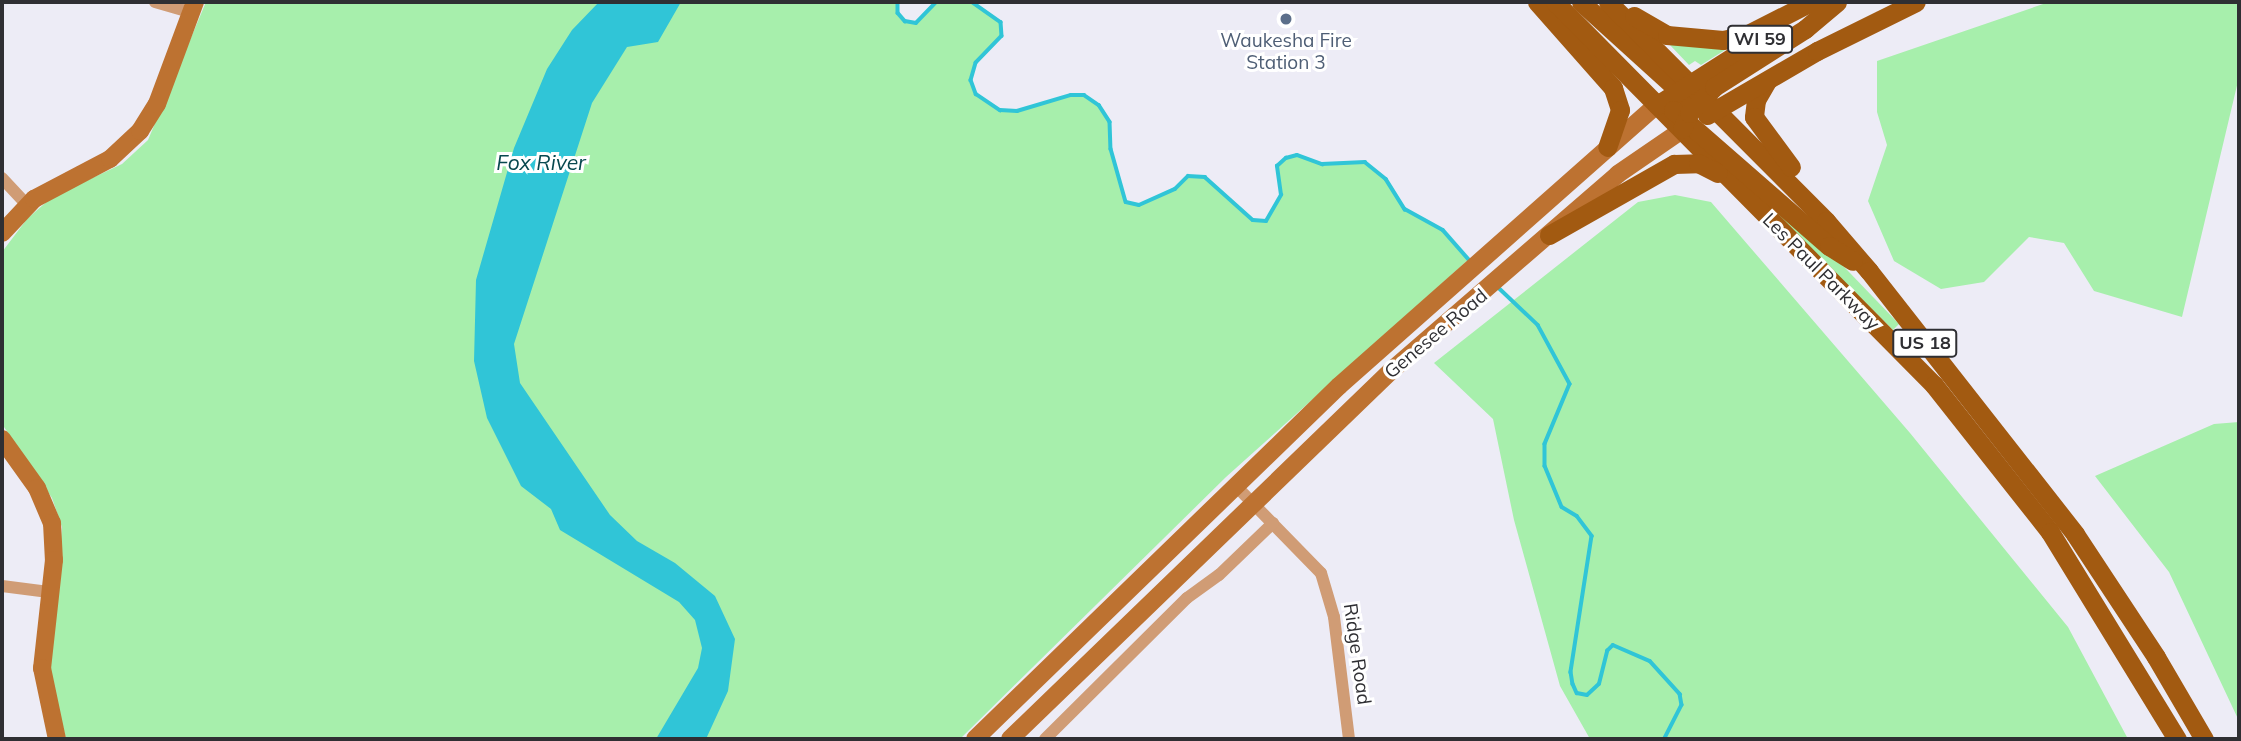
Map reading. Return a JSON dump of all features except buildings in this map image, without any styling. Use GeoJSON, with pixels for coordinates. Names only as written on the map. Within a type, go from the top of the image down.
{"type":"FeatureCollection","features":[{"type":"Feature","properties":{"kind":"main road"},"geometry":{"type":"LineString","coordinates":[[1537,2],[1613,88],[1620,110],[1607,147]]}},
{"type":"Feature","properties":{"kind":"main road","name":"Les Paul Parkway"},"geometry":{"type":"LineString","coordinates":[[1555,2],[1657,105],[1694,107]]}},
{"type":"Feature","properties":{"kind":"main road"},"geometry":{"type":"LineString","coordinates":[[1581,2],[1694,107],[1829,246],[1869,271]]}},
{"type":"Feature","properties":{"kind":"main road","name":"Les Paul Parkway"},"geometry":{"type":"LineString","coordinates":[[1608,2],[1694,107],[1869,271],[2025,467],[2115,592],[2204,739]]}},
{"type":"Feature","properties":{"kind":"main road"},"geometry":{"type":"LineString","coordinates":[[1615,2],[1667,35],[1706,41],[1748,34],[1811,2]]}},
{"type":"Feature","properties":{"kind":"main road","name":"Genesee Road"},"geometry":{"type":"LineString","coordinates":[[1010,739],[1251,502],[1392,370],[1472,305],[1694,107],[1746,47],[1835,2]]}},
{"type":"Feature","properties":{"kind":"main road","name":"Genesee Road"},"geometry":{"type":"LineString","coordinates":[[975,739],[1235,485],[1607,147],[1657,105],[1694,107],[1767,81],[1916,2]]}},
{"type":"Feature","properties":{"kind":"main road"},"geometry":{"type":"LineString","coordinates":[[2,233],[27,205],[55,185],[110,159],[140,131],[157,104],[193,7]]}},
{"type":"Feature","properties":{"kind":"main road"},"geometry":{"type":"LineString","coordinates":[[1767,81],[1754,107],[1762,132],[1847,228],[1869,271]]}},
{"type":"Feature","properties":{"kind":"main road","name":"Les Paul Parkway"},"geometry":{"type":"LineString","coordinates":[[1694,107],[1733,183],[1934,386],[2011,479],[2088,592],[2177,739]]}},
{"type":"Feature","properties":{"kind":"main road"},"geometry":{"type":"LineString","coordinates":[[1549,235],[1674,164],[1698,163],[1733,183]]}},
{"type":"Feature","properties":{"kind":"main road"},"geometry":{"type":"LineString","coordinates":[[2,439],[47,505],[54,538],[42,668],[57,739]]}},
{"type":"Feature","properties":{"kind":"street"},"geometry":{"type":"LineString","coordinates":[[155,2],[193,7]]}},
{"type":"Feature","properties":{"kind":"street"},"geometry":{"type":"LineString","coordinates":[[2,178],[27,205]]}},
{"type":"Feature","properties":{"kind":"street","name":"Ridge Road"},"geometry":{"type":"LineString","coordinates":[[1235,485],[1321,573],[1329,594],[1349,739]]}},
{"type":"Feature","properties":{"kind":"street"},"geometry":{"type":"LineString","coordinates":[[1045,739],[1187,598],[1219,575],[1272,523]]}},
{"type":"Feature","properties":{"kind":"street"},"geometry":{"type":"LineString","coordinates":[[2,586],[50,592]]}},
{"type":"Feature","properties":{"kind":"green space"},"geometry":{"type":"Polygon","coordinates":[[[206,2],[898,2],[898,14],[905,21],[916,23],[936,2],[972,2],[1001,22],[1002,36],[976,63],[971,80],[976,94],[1000,110],[1017,111],[1071,95],[1084,95],[1099,105],[1110,122],[1111,149],[1126,202],[1139,205],[1175,189],[1188,176],[1205,177],[1253,219],[1265,221],[1281,195],[1277,166],[1286,158],[1297,155],[1322,164],[1365,162],[1386,179],[1405,209],[1443,230],[1469,259],[1226,477],[960,739],[66,739],[50,673],[62,527],[52,498],[2,424],[2,252],[27,219],[52,197],[122,164],[148,140],[206,2]]]}},
{"type":"Feature","properties":{"kind":"green space"},"geometry":{"type":"Polygon","coordinates":[[[2049,2],[2239,2],[2239,77],[2182,317],[2094,291],[2064,243],[2029,237],[1984,282],[1941,289],[1894,261],[1868,201],[1887,145],[1877,112],[1877,61],[2049,2]]]}},
{"type":"Feature","properties":{"kind":"green space"},"geometry":{"type":"Polygon","coordinates":[[[1669,44],[1724,47],[1725,50],[1701,65],[1695,61],[1689,65],[1669,44]]]}},
{"type":"Feature","properties":{"kind":"green space"},"geometry":{"type":"Polygon","coordinates":[[[1727,166],[1825,247],[1899,324],[1893,330],[1727,166]]]}},
{"type":"Feature","properties":{"kind":"green space"},"geometry":{"type":"Polygon","coordinates":[[[1675,195],[1711,202],[1910,433],[2068,627],[2128,739],[1590,739],[1560,686],[1514,520],[1493,419],[1434,363],[1638,202],[1675,195]]]}},
{"type":"Feature","properties":{"kind":"green space"},"geometry":{"type":"Polygon","coordinates":[[[2239,422],[2239,721],[2169,572],[2095,476],[2214,424],[2239,422]]]}},
{"type":"Feature","properties":{"kind":"water","name":"Fox River"},"geometry":{"type":"Polygon","coordinates":[[[599,2],[681,2],[658,42],[627,47],[592,103],[514,344],[520,383],[610,515],[637,541],[675,563],[715,596],[735,639],[728,691],[706,739],[656,739],[698,668],[702,648],[695,620],[679,602],[560,530],[551,509],[521,486],[487,418],[474,361],[476,280],[514,148],[547,69],[572,30],[599,2]]]}},
{"type":"Feature","properties":{"kind":"waterway"},"geometry":{"type":"LineString","coordinates":[[898,2],[898,13],[905,21],[916,23],[936,2]]}},
{"type":"Feature","properties":{"kind":"waterway"},"geometry":{"type":"LineString","coordinates":[[972,2],[1001,22],[1002,36],[976,63],[971,80],[976,94],[1000,110],[1017,111],[1071,95],[1084,95],[1099,105],[1110,122],[1111,149],[1126,202],[1139,205],[1175,189],[1188,176],[1205,177],[1253,220],[1266,221],[1281,195],[1277,166],[1286,158],[1297,155],[1322,164],[1365,162],[1386,179],[1405,209],[1443,230],[1472,263]]}},
{"type":"Feature","properties":{"kind":"waterway"},"geometry":{"type":"LineString","coordinates":[[1498,287],[1538,325],[1570,384],[1545,444],[1545,466],[1562,507],[1577,516],[1592,536],[1571,672],[1573,684],[1577,693],[1587,695],[1599,684],[1607,651],[1613,645],[1650,661],[1680,694],[1682,705],[1665,739]]}},
{"type":"Feature","properties":{"kind":"place","name":"Waukesha Fire Station 3"},"geometry":{"type":"Point","coordinates":[1286,19]}}]}
